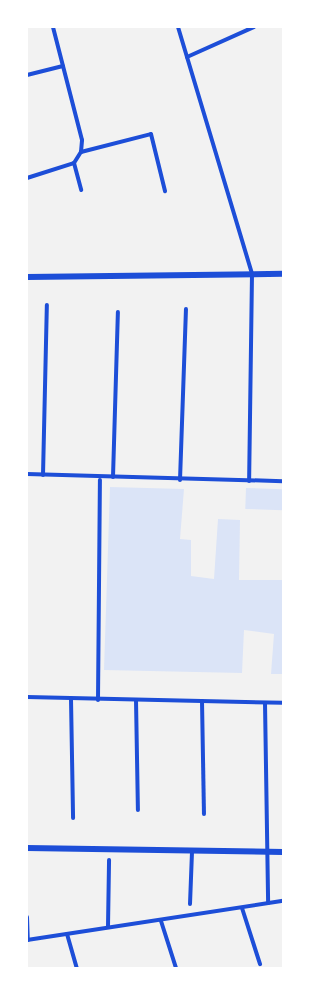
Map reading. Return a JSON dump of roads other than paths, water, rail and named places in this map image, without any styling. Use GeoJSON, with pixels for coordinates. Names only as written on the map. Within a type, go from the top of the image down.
{"type":"FeatureCollection","features":[{"type":"Feature","properties":{"kind":"street"},"geometry":{"type":"LineString","coordinates":[[27,178],[74,163],[81,152],[82,140],[53,27]]}},
{"type":"Feature","properties":{"kind":"street"},"geometry":{"type":"LineString","coordinates":[[178,27],[252,274],[249,481]]}},
{"type":"Feature","properties":{"kind":"street"},"geometry":{"type":"LineString","coordinates":[[187,57],[254,27]]}},
{"type":"Feature","properties":{"kind":"street"},"geometry":{"type":"LineString","coordinates":[[27,75],[63,66]]}},
{"type":"Feature","properties":{"kind":"street"},"geometry":{"type":"LineString","coordinates":[[81,152],[151,134],[165,191]]}},
{"type":"Feature","properties":{"kind":"street"},"geometry":{"type":"LineString","coordinates":[[74,163],[81,190]]}},
{"type":"Feature","properties":{"kind":"street"},"geometry":{"type":"LineString","coordinates":[[27,276],[283,274]]}},
{"type":"Feature","properties":{"kind":"street"},"geometry":{"type":"LineString","coordinates":[[43,474],[47,305]]}},
{"type":"Feature","properties":{"kind":"street"},"geometry":{"type":"LineString","coordinates":[[180,480],[186,309]]}},
{"type":"Feature","properties":{"kind":"street"},"geometry":{"type":"LineString","coordinates":[[113,477],[118,312]]}},
{"type":"Feature","properties":{"kind":"street"},"geometry":{"type":"LineString","coordinates":[[27,474],[180,480],[283,482]]}},
{"type":"Feature","properties":{"kind":"street"},"geometry":{"type":"LineString","coordinates":[[98,700],[100,480]]}},
{"type":"Feature","properties":{"kind":"street"},"geometry":{"type":"LineString","coordinates":[[27,697],[71,700],[283,703]]}},
{"type":"Feature","properties":{"kind":"street"},"geometry":{"type":"LineString","coordinates":[[71,700],[73,818]]}},
{"type":"Feature","properties":{"kind":"street"},"geometry":{"type":"LineString","coordinates":[[136,700],[138,810]]}},
{"type":"Feature","properties":{"kind":"street"},"geometry":{"type":"LineString","coordinates":[[202,701],[204,814]]}},
{"type":"Feature","properties":{"kind":"street"},"geometry":{"type":"LineString","coordinates":[[265,703],[266,852],[268,903]]}},
{"type":"Feature","properties":{"kind":"street"},"geometry":{"type":"LineString","coordinates":[[27,848],[192,852],[283,852]]}},
{"type":"Feature","properties":{"kind":"street"},"geometry":{"type":"LineString","coordinates":[[190,904],[192,852]]}},
{"type":"Feature","properties":{"kind":"street"},"geometry":{"type":"LineString","coordinates":[[108,927],[109,860]]}},
{"type":"Feature","properties":{"kind":"street"},"geometry":{"type":"LineString","coordinates":[[27,917],[28,940],[108,927],[161,921],[283,901]]}},
{"type":"Feature","properties":{"kind":"street"},"geometry":{"type":"LineString","coordinates":[[242,908],[260,964]]}},
{"type":"Feature","properties":{"kind":"street"},"geometry":{"type":"LineString","coordinates":[[161,921],[176,968]]}},
{"type":"Feature","properties":{"kind":"street"},"geometry":{"type":"LineString","coordinates":[[66,934],[77,968]]}}]}
